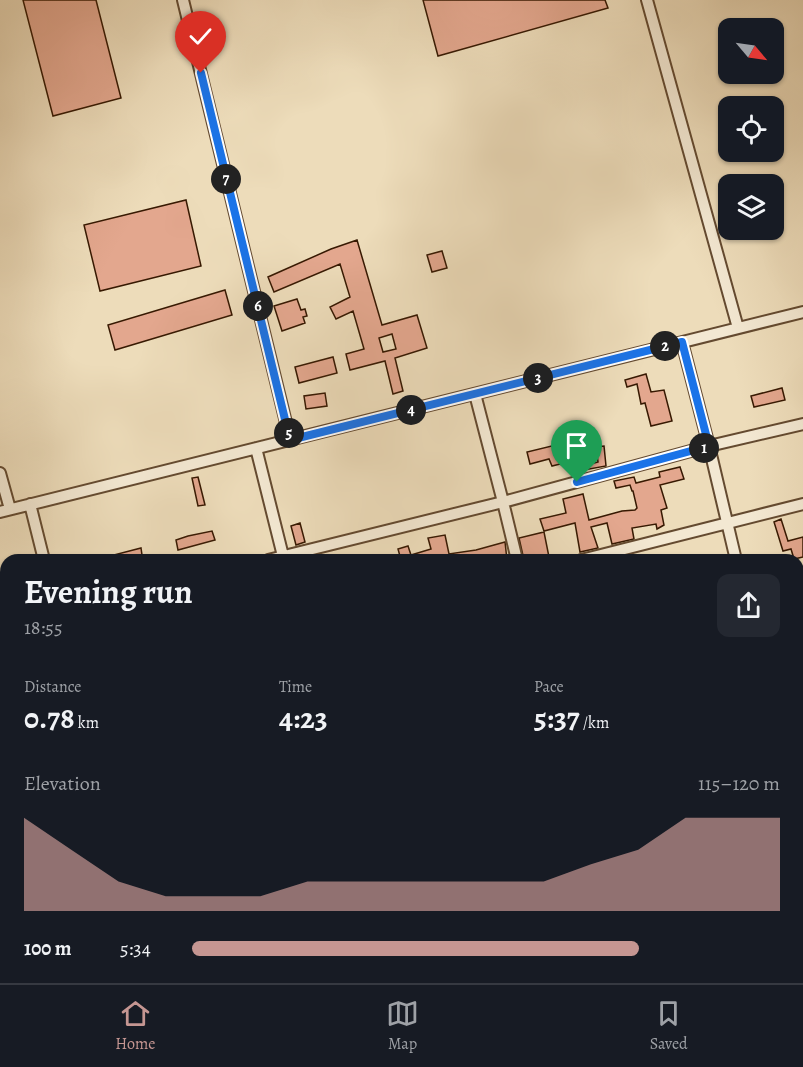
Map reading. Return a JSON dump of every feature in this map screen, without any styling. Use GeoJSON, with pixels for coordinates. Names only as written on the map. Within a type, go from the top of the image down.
{"type":"FeatureCollection","features":[{"type":"Feature","properties":{"kind":"street"},"geometry":{"type":"LineString","coordinates":[[183,0],[290,440]]}},
{"type":"Feature","properties":{"kind":"street"},"geometry":{"type":"LineString","coordinates":[[647,0],[738,328]]}},
{"type":"Feature","properties":{"kind":"street"},"geometry":{"type":"LineString","coordinates":[[0,473],[5,511],[803,312]]}},
{"type":"Feature","properties":{"kind":"street"},"geometry":{"type":"LineString","coordinates":[[682,342],[735,554]]}},
{"type":"Feature","properties":{"kind":"street"},"geometry":{"type":"LineString","coordinates":[[475,394],[516,554]]}},
{"type":"Feature","properties":{"kind":"street"},"geometry":{"type":"LineString","coordinates":[[300,554],[709,446],[803,424]]}},
{"type":"Feature","properties":{"kind":"street"},"geometry":{"type":"LineString","coordinates":[[256,448],[283,554]]}},
{"type":"Feature","properties":{"kind":"street"},"geometry":{"type":"LineString","coordinates":[[30,504],[42,554]]}},
{"type":"Feature","properties":{"kind":"street"},"geometry":{"type":"LineString","coordinates":[[605,554],[803,504]]}},
{"type":"Feature","properties":{"kind":"building"},"geometry":{"type":"Polygon","coordinates":[[[23,0],[96,0],[121,98],[53,116],[23,0]]]}},
{"type":"Feature","properties":{"kind":"building"},"geometry":{"type":"Polygon","coordinates":[[[423,0],[605,0],[608,8],[438,56],[423,0]]]}},
{"type":"Feature","properties":{"kind":"building"},"geometry":{"type":"Polygon","coordinates":[[[186,200],[201,266],[100,291],[84,225],[186,200]]]}},
{"type":"Feature","properties":{"kind":"building"},"geometry":{"type":"Polygon","coordinates":[[[357,240],[382,325],[417,315],[427,348],[395,358],[403,391],[393,394],[385,361],[350,370],[346,354],[364,349],[353,311],[336,319],[330,307],[350,297],[340,264],[274,292],[268,277],[357,240]],[[392,334],[379,338],[383,352],[396,349],[392,334]]]}},
{"type":"Feature","properties":{"kind":"building"},"geometry":{"type":"Polygon","coordinates":[[[442,251],[447,268],[432,272],[427,255],[442,251]]]}},
{"type":"Feature","properties":{"kind":"building"},"geometry":{"type":"Polygon","coordinates":[[[225,290],[232,315],[115,350],[108,325],[225,290]]]}},
{"type":"Feature","properties":{"kind":"building"},"geometry":{"type":"Polygon","coordinates":[[[297,299],[301,310],[305,309],[307,316],[303,317],[305,323],[282,331],[274,306],[297,299]]]}},
{"type":"Feature","properties":{"kind":"building"},"geometry":{"type":"Polygon","coordinates":[[[333,357],[337,373],[299,383],[295,367],[333,357]]]}},
{"type":"Feature","properties":{"kind":"building"},"geometry":{"type":"Polygon","coordinates":[[[646,374],[651,392],[664,390],[672,421],[651,426],[645,403],[641,404],[637,384],[627,387],[625,380],[646,374]]]}},
{"type":"Feature","properties":{"kind":"building"},"geometry":{"type":"Polygon","coordinates":[[[782,388],[785,400],[754,407],[751,396],[782,388]]]}},
{"type":"Feature","properties":{"kind":"building"},"geometry":{"type":"Polygon","coordinates":[[[325,393],[327,406],[306,409],[304,396],[325,393]]]}},
{"type":"Feature","properties":{"kind":"building"},"geometry":{"type":"Polygon","coordinates":[[[564,443],[567,446],[570,445],[572,453],[569,454],[570,462],[567,465],[552,466],[549,459],[530,464],[527,452],[564,443]]]}},
{"type":"Feature","properties":{"kind":"building"},"geometry":{"type":"Polygon","coordinates":[[[604,446],[606,466],[584,470],[583,466],[598,462],[596,447],[604,446]]]}},
{"type":"Feature","properties":{"kind":"building"},"geometry":{"type":"Polygon","coordinates":[[[680,467],[684,479],[660,485],[667,508],[661,510],[664,525],[657,529],[656,524],[632,528],[634,539],[612,544],[607,523],[591,527],[598,548],[580,552],[575,523],[544,531],[540,519],[566,513],[563,499],[583,494],[589,520],[635,510],[637,508],[630,485],[616,488],[614,481],[634,477],[636,483],[660,477],[659,472],[680,467]]]}},
{"type":"Feature","properties":{"kind":"building"},"geometry":{"type":"Polygon","coordinates":[[[198,477],[205,505],[198,506],[192,478],[198,477]]]}},
{"type":"Feature","properties":{"kind":"building"},"geometry":{"type":"Polygon","coordinates":[[[781,519],[788,541],[803,537],[803,554],[792,554],[791,549],[783,551],[774,522],[781,519]]]}},
{"type":"Feature","properties":{"kind":"building"},"geometry":{"type":"Polygon","coordinates":[[[300,523],[305,542],[296,545],[291,526],[300,523]]]}},
{"type":"Feature","properties":{"kind":"building"},"geometry":{"type":"Polygon","coordinates":[[[212,531],[215,540],[178,550],[176,540],[212,531]]]}},
{"type":"Feature","properties":{"kind":"building"},"geometry":{"type":"Polygon","coordinates":[[[544,532],[548,554],[523,554],[519,538],[544,532]]]}},
{"type":"Feature","properties":{"kind":"building"},"geometry":{"type":"Polygon","coordinates":[[[445,535],[449,554],[414,554],[431,549],[428,538],[445,535]]]}},
{"type":"Feature","properties":{"kind":"building"},"geometry":{"type":"Polygon","coordinates":[[[505,542],[506,554],[449,554],[476,550],[505,542]]]}},
{"type":"Feature","properties":{"kind":"building"},"geometry":{"type":"Polygon","coordinates":[[[408,546],[411,554],[399,554],[398,549],[408,546]]]}},
{"type":"Feature","properties":{"kind":"building"},"geometry":{"type":"Polygon","coordinates":[[[141,548],[142,554],[118,554],[141,548]]]}},
{"type":"Feature","properties":{"kind":"route"},"geometry":{"type":"LineString","coordinates":[[201,73],[290,440],[682,342],[709,446],[577,482]]}}]}
